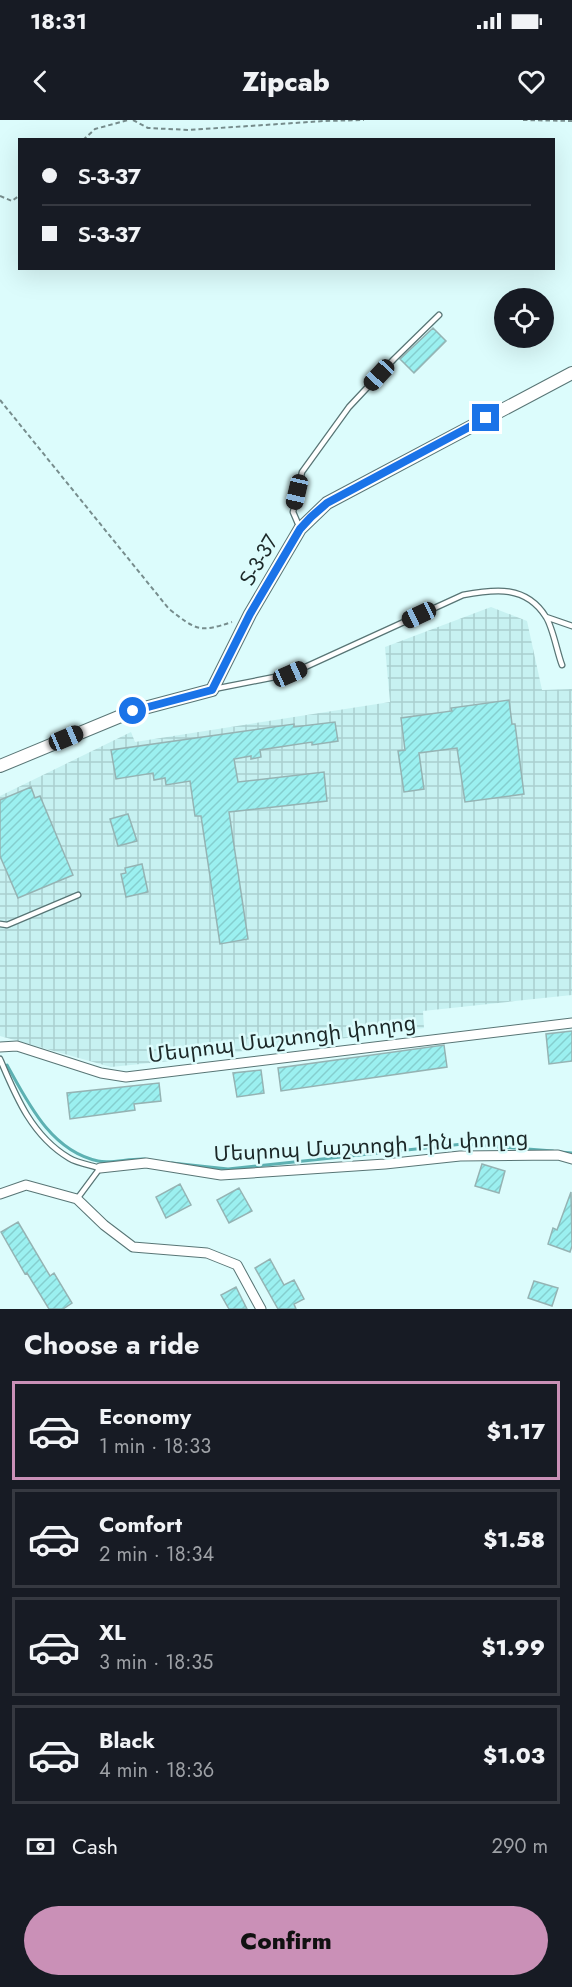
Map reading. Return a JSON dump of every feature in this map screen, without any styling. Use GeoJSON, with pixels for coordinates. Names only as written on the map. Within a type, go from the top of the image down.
{"type":"FeatureCollection","features":[{"type":"Feature","properties":{"kind":"main road","name":"Տ-3-37"},"geometry":{"type":"LineString","coordinates":[[212,690],[250,614],[300,529],[327,503],[572,373]]}},
{"type":"Feature","properties":{"kind":"main road"},"geometry":{"type":"LineString","coordinates":[[0,766],[133,711],[212,690]]}},
{"type":"Feature","properties":{"kind":"street","name":"Մեսրոպ Մաշտոցի փողոց"},"geometry":{"type":"LineString","coordinates":[[0,1047],[17,1046],[101,1073],[126,1077],[572,1023]]}},
{"type":"Feature","properties":{"kind":"street","name":"Մեսրոպ Մաշտոցի 1-ին փողոց"},"geometry":{"type":"LineString","coordinates":[[100,1168],[146,1162],[222,1175],[385,1164],[460,1156],[558,1155],[572,1159]]}},
{"type":"Feature","properties":{"kind":"street"},"geometry":{"type":"LineString","coordinates":[[0,1194],[26,1185],[77,1199],[104,1225],[133,1247],[207,1252],[237,1265],[261,1309]]}},
{"type":"Feature","properties":{"kind":"lane"},"geometry":{"type":"LineString","coordinates":[[300,529],[293,512],[302,472],[350,407],[439,315]]}},
{"type":"Feature","properties":{"kind":"lane"},"geometry":{"type":"LineString","coordinates":[[212,690],[290,674],[463,595],[487,591],[520,593],[530,600],[546,617],[562,665]]}},
{"type":"Feature","properties":{"kind":"lane"},"geometry":{"type":"LineString","coordinates":[[546,617],[572,626]]}},
{"type":"Feature","properties":{"kind":"lane"},"geometry":{"type":"LineString","coordinates":[[0,924],[7,925],[78,895]]}},
{"type":"Feature","properties":{"kind":"lane"},"geometry":{"type":"LineString","coordinates":[[0,1059],[16,1098],[40,1136],[70,1159],[100,1168],[77,1199]]}},
{"type":"Feature","properties":{"kind":"path"},"geometry":{"type":"LineString","coordinates":[[85,138],[95,129],[128,120]]}},
{"type":"Feature","properties":{"kind":"path"},"geometry":{"type":"LineString","coordinates":[[133,120],[148,128],[189,130],[364,120]]}},
{"type":"Feature","properties":{"kind":"path"},"geometry":{"type":"LineString","coordinates":[[523,120],[572,122]]}},
{"type":"Feature","properties":{"kind":"path"},"geometry":{"type":"LineString","coordinates":[[0,196],[12,201],[18,196]]}},
{"type":"Feature","properties":{"kind":"path"},"geometry":{"type":"LineString","coordinates":[[0,400],[170,609],[192,627],[210,629],[234,622],[250,614]]}},
{"type":"Feature","properties":{"kind":"shaded area"},"geometry":{"type":"Polygon","coordinates":[[[491,607],[527,621],[542,690],[572,689],[572,995],[423,1011],[424,1028],[111,1067],[0,1036],[0,796],[131,732],[135,742],[390,702],[385,647],[491,607]]]}},
{"type":"Feature","properties":{"kind":"building"},"geometry":{"type":"Polygon","coordinates":[[[433,328],[446,341],[414,373],[400,359],[433,328]]]}},
{"type":"Feature","properties":{"kind":"building"},"geometry":{"type":"Polygon","coordinates":[[[509,700],[512,724],[515,724],[524,794],[465,802],[457,748],[419,753],[424,789],[404,792],[398,751],[405,750],[401,718],[509,700]]]}},
{"type":"Feature","properties":{"kind":"building"},"geometry":{"type":"Polygon","coordinates":[[[335,722],[338,741],[312,745],[312,742],[260,750],[261,757],[234,759],[238,782],[324,772],[327,801],[229,812],[248,939],[220,944],[201,816],[195,816],[190,781],[166,785],[165,778],[154,780],[153,773],[116,779],[111,750],[294,724],[294,727],[335,722]]]}},
{"type":"Feature","properties":{"kind":"building"},"geometry":{"type":"Polygon","coordinates":[[[31,787],[35,798],[40,796],[73,875],[18,898],[0,856],[0,800],[31,787]]]}},
{"type":"Feature","properties":{"kind":"building"},"geometry":{"type":"Polygon","coordinates":[[[128,814],[137,841],[118,846],[110,819],[128,814]]]}},
{"type":"Feature","properties":{"kind":"building"},"geometry":{"type":"Polygon","coordinates":[[[142,864],[148,892],[126,897],[121,874],[126,873],[125,868],[142,864]]]}},
{"type":"Feature","properties":{"kind":"building"},"geometry":{"type":"Polygon","coordinates":[[[572,1031],[572,1061],[549,1064],[546,1034],[572,1031]]]}},
{"type":"Feature","properties":{"kind":"building"},"geometry":{"type":"Polygon","coordinates":[[[444,1045],[447,1067],[281,1091],[278,1068],[444,1045]]]}},
{"type":"Feature","properties":{"kind":"building"},"geometry":{"type":"Polygon","coordinates":[[[261,1070],[264,1093],[237,1097],[233,1073],[261,1070]]]}},
{"type":"Feature","properties":{"kind":"building"},"geometry":{"type":"Polygon","coordinates":[[[159,1083],[161,1101],[134,1104],[135,1110],[70,1119],[67,1093],[159,1083]]]}},
{"type":"Feature","properties":{"kind":"building"},"geometry":{"type":"Polygon","coordinates":[[[482,1164],[505,1171],[499,1193],[475,1186],[482,1164]]]}},
{"type":"Feature","properties":{"kind":"building"},"geometry":{"type":"Polygon","coordinates":[[[180,1184],[191,1205],[166,1218],[156,1197],[180,1184]]]}},
{"type":"Feature","properties":{"kind":"building"},"geometry":{"type":"Polygon","coordinates":[[[239,1188],[252,1211],[229,1223],[217,1200],[239,1188]]]}},
{"type":"Feature","properties":{"kind":"building"},"geometry":{"type":"Polygon","coordinates":[[[571,1192],[572,1246],[570,1252],[548,1244],[553,1228],[557,1230],[571,1192]]]}},
{"type":"Feature","properties":{"kind":"building"},"geometry":{"type":"Polygon","coordinates":[[[18,1222],[50,1276],[54,1273],[72,1303],[63,1309],[49,1309],[27,1273],[25,1274],[1,1232],[18,1222]]]}},
{"type":"Feature","properties":{"kind":"building"},"geometry":{"type":"Polygon","coordinates":[[[270,1259],[284,1285],[294,1280],[304,1299],[294,1304],[296,1309],[278,1309],[255,1268],[270,1259]]]}},
{"type":"Feature","properties":{"kind":"building"},"geometry":{"type":"Polygon","coordinates":[[[534,1281],[558,1288],[552,1306],[528,1298],[534,1281]]]}},
{"type":"Feature","properties":{"kind":"building"},"geometry":{"type":"Polygon","coordinates":[[[236,1287],[247,1309],[229,1309],[221,1295],[236,1287]]]}},
{"type":"Feature","properties":{"kind":"waterway"},"geometry":{"type":"LineString","coordinates":[[7,1065],[23,1095],[43,1124],[67,1147],[81,1156],[98,1161],[145,1159]]}},
{"type":"Feature","properties":{"kind":"waterway"},"geometry":{"type":"LineString","coordinates":[[172,1163],[228,1169],[463,1144],[553,1151]]}},
{"type":"Feature","properties":{"kind":"waterway"},"geometry":{"type":"LineString","coordinates":[[560,1152],[572,1153]]}},
{"type":"Feature","properties":{"kind":"route"},"geometry":{"type":"LineString","coordinates":[[133,711],[212,690],[250,614],[300,529],[327,503],[486,418]]}}]}
